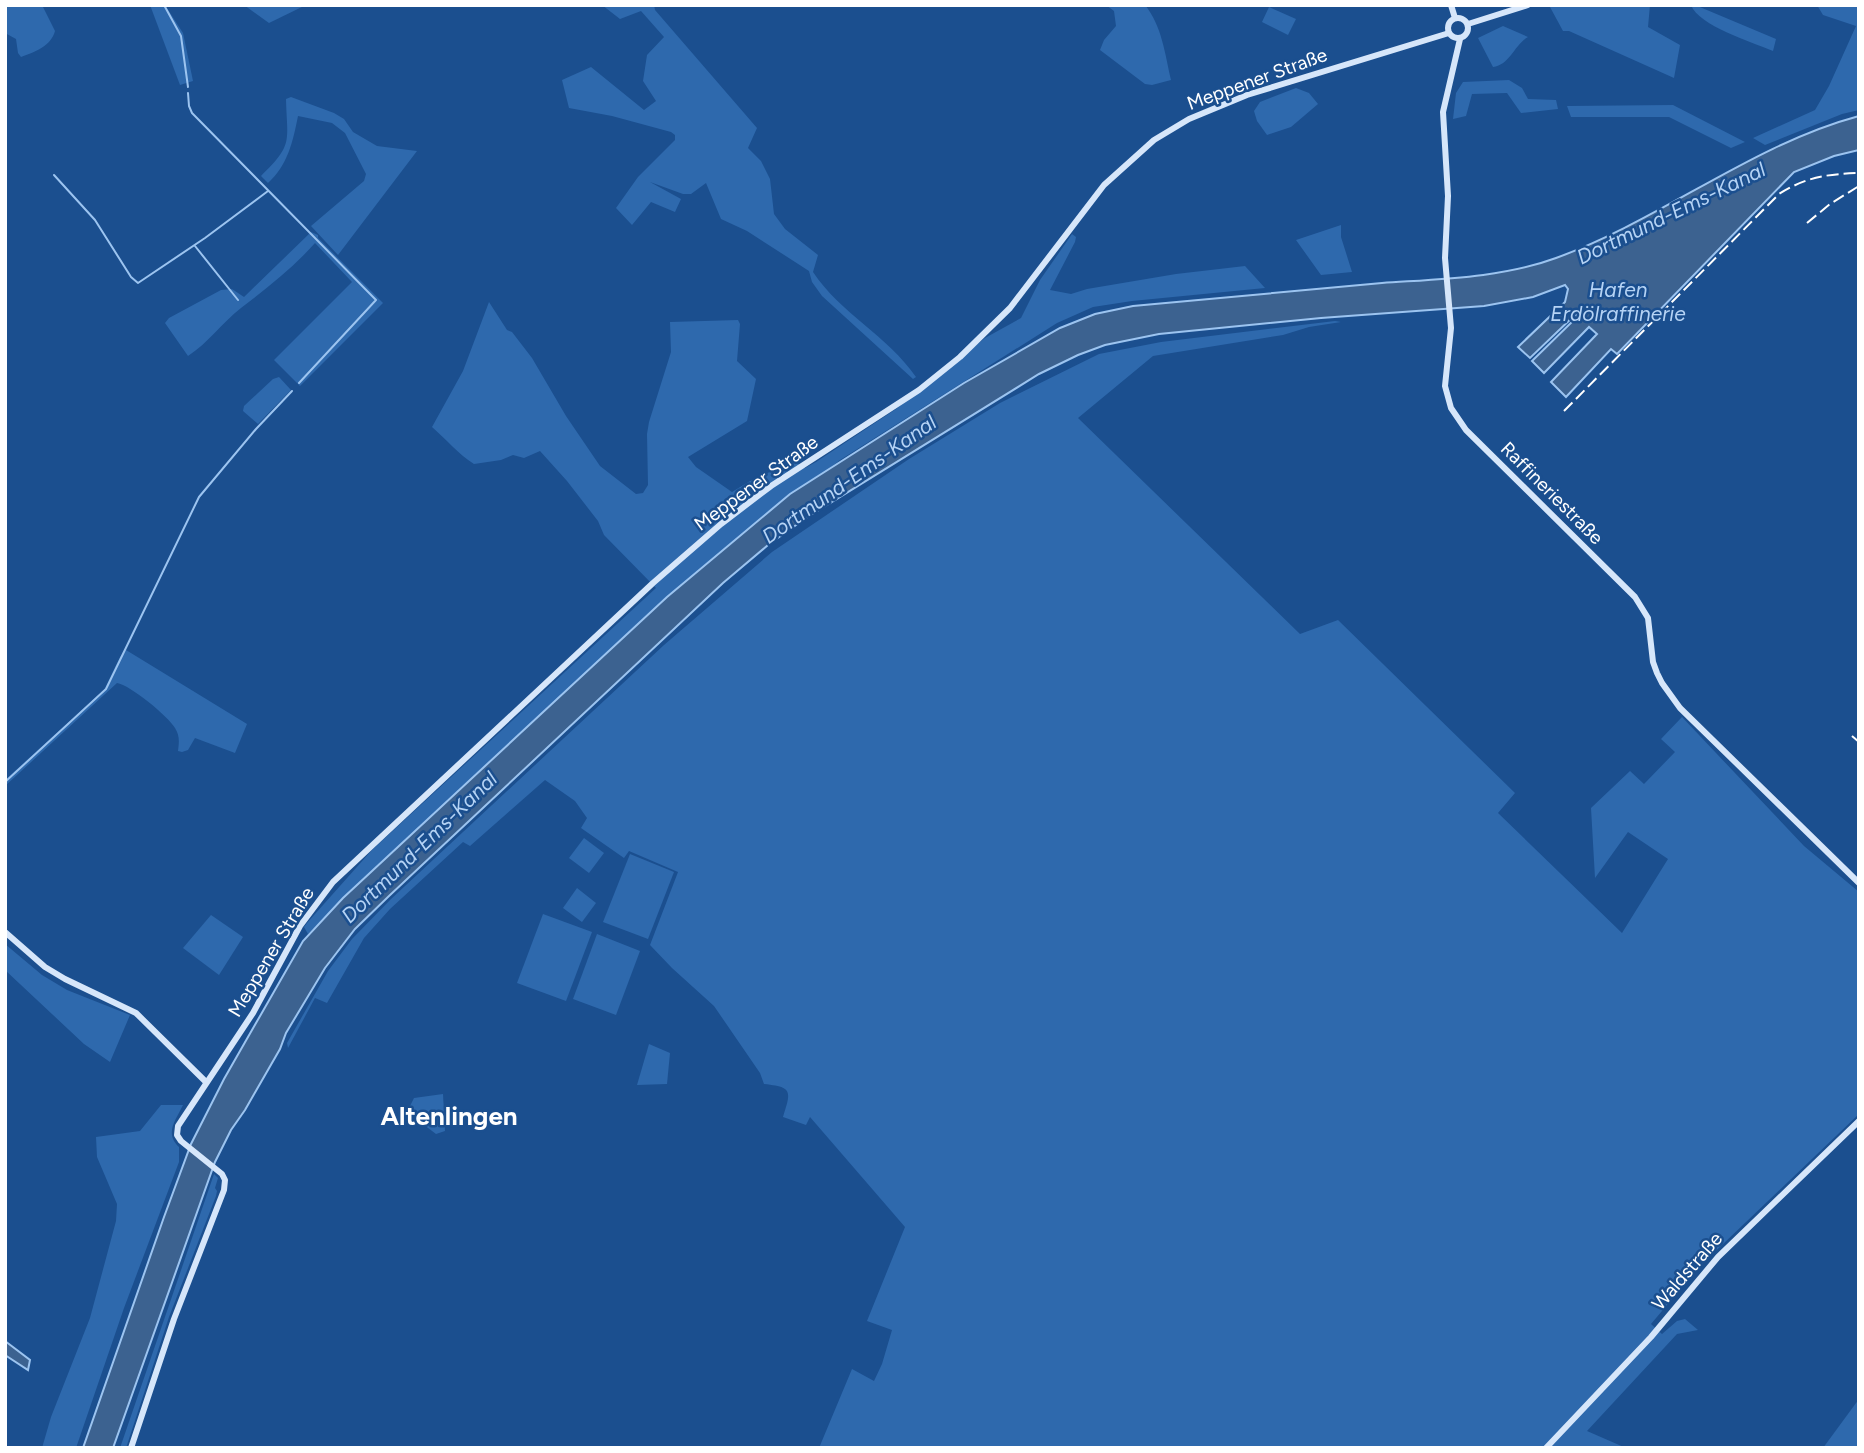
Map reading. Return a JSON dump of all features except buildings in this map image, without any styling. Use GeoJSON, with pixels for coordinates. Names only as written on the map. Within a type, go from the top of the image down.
{"type":"FeatureCollection","features":[{"type":"Feature","properties":{"kind":"main road"},"geometry":{"type":"LineString","coordinates":[[1451,5],[1455,18]]}},
{"type":"Feature","properties":{"kind":"main road"},"geometry":{"type":"LineString","coordinates":[[1468,24],[1528,5]]}},
{"type":"Feature","properties":{"kind":"main road"},"geometry":{"type":"LineString","coordinates":[[1455,18],[1463,19],[1468,24],[1466,35],[1460,39],[1449,33],[1449,23],[1455,18]]}},
{"type":"Feature","properties":{"kind":"main road","name":"Meppener Straße"},"geometry":{"type":"LineString","coordinates":[[131,1448],[174,1319],[225,1189],[225,1181],[219,1172],[177,1135],[178,1126],[253,1013],[300,926],[343,872],[720,524],[771,486],[919,390],[960,358],[1010,308],[1091,200],[1130,160],[1162,135],[1208,110],[1247,95],[1449,33]]}},
{"type":"Feature","properties":{"kind":"main road","name":"Raffineriestraße"},"geometry":{"type":"LineString","coordinates":[[1460,39],[1443,112],[1448,196],[1446,269],[1450,317],[1446,386],[1451,408],[1460,424],[1635,597],[1648,618],[1653,662],[1657,673],[1680,708],[1859,883]]}},
{"type":"Feature","properties":{"kind":"main road"},"geometry":{"type":"LineString","coordinates":[[5,932],[45,967],[136,1013],[206,1082]]}},
{"type":"Feature","properties":{"kind":"main road","name":"Waldstraße"},"geometry":{"type":"LineString","coordinates":[[1546,1448],[1651,1337],[1718,1257],[1859,1121]]}},
{"type":"Feature","properties":{"kind":"shaded area"},"geometry":{"type":"Polygon","coordinates":[[[5,5],[42,5],[55,31],[50,41],[37,51],[21,57],[16,39],[5,33],[5,5]]]}},
{"type":"Feature","properties":{"kind":"shaded area"},"geometry":{"type":"Polygon","coordinates":[[[150,5],[165,5],[183,33],[193,81],[180,85],[150,5]]]}},
{"type":"Feature","properties":{"kind":"shaded area"},"geometry":{"type":"Polygon","coordinates":[[[244,5],[306,5],[269,23],[244,5]]]}},
{"type":"Feature","properties":{"kind":"shaded area"},"geometry":{"type":"Polygon","coordinates":[[[602,5],[654,5],[655,10],[757,128],[748,148],[761,161],[770,179],[774,214],[785,229],[818,255],[813,272],[837,300],[905,362],[916,377],[913,379],[822,296],[812,282],[809,271],[747,231],[721,219],[706,183],[691,194],[683,194],[650,182],[681,199],[675,212],[651,202],[632,225],[616,208],[638,177],[675,140],[675,135],[612,116],[569,108],[562,80],[591,67],[644,110],[656,101],[643,81],[647,55],[664,37],[641,11],[620,19],[602,5]]]}},
{"type":"Feature","properties":{"kind":"shaded area"},"geometry":{"type":"Polygon","coordinates":[[[1106,5],[1145,5],[1159,31],[1171,80],[1145,84],[1100,50],[1104,40],[1116,26],[1114,11],[1106,5]]]}},
{"type":"Feature","properties":{"kind":"shaded area"},"geometry":{"type":"Polygon","coordinates":[[[1650,5],[1648,27],[1680,45],[1674,78],[1569,31],[1563,31],[1550,7],[1650,5]]]}},
{"type":"Feature","properties":{"kind":"shaded area"},"geometry":{"type":"Polygon","coordinates":[[[1691,5],[1776,39],[1773,51],[1704,20],[1691,5]]]}},
{"type":"Feature","properties":{"kind":"shaded area"},"geometry":{"type":"Polygon","coordinates":[[[1817,5],[1859,5],[1859,110],[1842,114],[1765,145],[1753,138],[1815,110],[1856,26],[1823,15],[1817,5]]]}},
{"type":"Feature","properties":{"kind":"shaded area"},"geometry":{"type":"Polygon","coordinates":[[[1269,7],[1296,19],[1288,35],[1262,22],[1269,7]]]}},
{"type":"Feature","properties":{"kind":"shaded area"},"geometry":{"type":"Polygon","coordinates":[[[1503,26],[1528,37],[1504,63],[1493,67],[1478,38],[1503,26]]]}},
{"type":"Feature","properties":{"kind":"shaded area"},"geometry":{"type":"Polygon","coordinates":[[[1509,80],[1522,88],[1528,99],[1556,100],[1558,109],[1521,113],[1507,93],[1472,94],[1466,116],[1453,119],[1456,93],[1463,82],[1509,80]]]}},
{"type":"Feature","properties":{"kind":"shaded area"},"geometry":{"type":"Polygon","coordinates":[[[1296,88],[1309,93],[1318,104],[1291,127],[1267,135],[1257,121],[1254,111],[1260,102],[1296,88]]]}},
{"type":"Feature","properties":{"kind":"shaded area"},"geometry":{"type":"Polygon","coordinates":[[[291,97],[334,113],[344,119],[353,132],[377,146],[417,151],[338,255],[311,226],[364,181],[366,174],[345,133],[332,123],[298,116],[285,160],[268,183],[261,176],[284,149],[287,134],[286,99],[291,97]]]}},
{"type":"Feature","properties":{"kind":"shaded area"},"geometry":{"type":"Polygon","coordinates":[[[1673,105],[1745,142],[1731,148],[1669,117],[1571,117],[1567,106],[1673,105]]]}},
{"type":"Feature","properties":{"kind":"shaded area"},"geometry":{"type":"Polygon","coordinates":[[[1341,225],[1341,237],[1352,272],[1321,275],[1296,240],[1341,225]]]}},
{"type":"Feature","properties":{"kind":"shaded area"},"geometry":{"type":"Polygon","coordinates":[[[311,232],[318,235],[383,303],[300,386],[274,360],[352,282],[315,243],[289,269],[188,356],[165,323],[169,318],[221,290],[232,289],[244,297],[311,232]]]}},
{"type":"Feature","properties":{"kind":"shaded area"},"geometry":{"type":"Polygon","coordinates":[[[1072,234],[1076,237],[1075,242],[1050,290],[1071,294],[1176,274],[1245,266],[1265,288],[1093,307],[1057,323],[840,460],[667,597],[343,898],[308,934],[304,927],[307,923],[372,850],[656,588],[604,535],[598,521],[540,451],[524,458],[513,455],[501,460],[474,464],[432,427],[463,371],[489,302],[507,330],[512,332],[532,358],[566,416],[600,466],[636,494],[643,493],[648,485],[647,434],[671,352],[670,322],[738,320],[737,361],[756,379],[747,421],[688,457],[696,467],[732,492],[794,461],[805,468],[816,462],[896,409],[985,338],[1021,318],[1040,280],[1072,234]]]}},
{"type":"Feature","properties":{"kind":"shaded area"},"geometry":{"type":"Polygon","coordinates":[[[1341,322],[1309,327],[1283,335],[1153,356],[1078,418],[1300,634],[1338,620],[1515,793],[1498,813],[1622,933],[1668,859],[1628,832],[1595,878],[1591,808],[1630,771],[1644,784],[1675,752],[1661,739],[1682,717],[1804,846],[1859,892],[1859,1114],[1700,1266],[1651,1324],[1662,1334],[1677,1321],[1685,1319],[1698,1330],[1677,1334],[1587,1431],[1626,1448],[819,1448],[852,1369],[874,1381],[882,1364],[892,1330],[867,1321],[905,1227],[810,1117],[806,1125],[783,1117],[788,1096],[785,1089],[764,1084],[760,1073],[714,1006],[650,945],[678,872],[629,851],[624,858],[581,828],[587,818],[575,801],[545,780],[470,846],[463,842],[390,909],[364,938],[327,1003],[315,998],[288,1048],[287,1043],[328,971],[352,939],[391,899],[664,645],[772,552],[909,459],[1000,403],[1099,354],[1161,342],[1341,322]]]}},
{"type":"Feature","properties":{"kind":"shaded area"},"geometry":{"type":"Polygon","coordinates":[[[279,377],[291,390],[258,424],[243,411],[244,406],[273,379],[279,377]]]}},
{"type":"Feature","properties":{"kind":"shaded area"},"geometry":{"type":"Polygon","coordinates":[[[126,650],[247,724],[235,753],[195,738],[188,750],[178,751],[177,731],[171,723],[139,695],[117,683],[5,786],[5,780],[104,690],[126,650]]]}},
{"type":"Feature","properties":{"kind":"shaded area"},"geometry":{"type":"Polygon","coordinates":[[[584,838],[604,853],[589,873],[569,858],[584,838]]]}},
{"type":"Feature","properties":{"kind":"shaded area"},"geometry":{"type":"Polygon","coordinates":[[[630,854],[674,872],[648,939],[603,922],[630,854]]]}},
{"type":"Feature","properties":{"kind":"shaded area"},"geometry":{"type":"Polygon","coordinates":[[[577,888],[596,903],[582,922],[563,908],[577,888]]]}},
{"type":"Feature","properties":{"kind":"shaded area"},"geometry":{"type":"Polygon","coordinates":[[[543,914],[592,932],[566,1001],[517,983],[543,914]]]}},
{"type":"Feature","properties":{"kind":"shaded area"},"geometry":{"type":"Polygon","coordinates":[[[211,915],[243,937],[219,975],[183,948],[211,915]]]}},
{"type":"Feature","properties":{"kind":"shaded area"},"geometry":{"type":"Polygon","coordinates":[[[597,934],[640,951],[616,1015],[573,999],[597,934]]]}},
{"type":"Feature","properties":{"kind":"shaded area"},"geometry":{"type":"Polygon","coordinates":[[[5,944],[42,975],[67,990],[130,1015],[110,1062],[84,1044],[5,970],[5,944]]]}},
{"type":"Feature","properties":{"kind":"shaded area"},"geometry":{"type":"Polygon","coordinates":[[[649,1044],[670,1053],[667,1084],[637,1085],[649,1044]]]}},
{"type":"Feature","properties":{"kind":"shaded area"},"geometry":{"type":"Polygon","coordinates":[[[443,1094],[445,1131],[436,1134],[407,1112],[414,1098],[443,1094]]]}},
{"type":"Feature","properties":{"kind":"shaded area"},"geometry":{"type":"Polygon","coordinates":[[[161,1105],[183,1105],[172,1132],[172,1137],[179,1147],[179,1162],[124,1308],[76,1448],[42,1448],[51,1417],[90,1318],[116,1221],[117,1204],[97,1157],[96,1137],[140,1131],[161,1105]]]}},
{"type":"Feature","properties":{"kind":"shaded area"},"geometry":{"type":"Polygon","coordinates":[[[214,1174],[218,1178],[216,1196],[169,1317],[126,1448],[120,1448],[214,1174]]]}},
{"type":"Feature","properties":{"kind":"shaded area"},"geometry":{"type":"Polygon","coordinates":[[[1859,1399],[1859,1448],[1823,1448],[1859,1399]]]}},
{"type":"Feature","properties":{"kind":"water"},"geometry":{"type":"Polygon","coordinates":[[[1859,116],[1859,150],[1834,156],[1794,172],[1617,354],[1611,349],[1566,397],[1551,382],[1597,334],[1589,327],[1544,373],[1532,361],[1578,316],[1576,314],[1530,358],[1518,347],[1565,302],[1568,289],[1565,285],[1533,297],[1484,306],[1159,334],[1105,345],[1039,374],[806,518],[768,545],[723,583],[389,896],[355,929],[325,968],[215,1162],[113,1448],[83,1448],[191,1144],[224,1079],[303,941],[343,898],[667,597],[790,494],[964,383],[1060,328],[1095,314],[1133,306],[1470,276],[1535,265],[1595,242],[1632,224],[1781,145],[1859,116]]]}},
{"type":"Feature","properties":{"kind":"water"},"geometry":{"type":"Polygon","coordinates":[[[5,1341],[30,1360],[28,1370],[5,1355],[5,1341]]]}},
{"type":"Feature","properties":{"kind":"waterway"},"geometry":{"type":"LineString","coordinates":[[164,5],[181,36],[188,87]]}},
{"type":"Feature","properties":{"kind":"waterway"},"geometry":{"type":"LineString","coordinates":[[188,93],[192,113],[376,300],[299,383]]}},
{"type":"Feature","properties":{"kind":"waterway"},"geometry":{"type":"LineString","coordinates":[[54,175],[95,220],[131,277],[138,283],[268,191]]}},
{"type":"Feature","properties":{"kind":"waterway"},"geometry":{"type":"LineString","coordinates":[[195,246],[238,300]]}},
{"type":"Feature","properties":{"kind":"waterway"},"geometry":{"type":"LineString","coordinates":[[5,782],[106,689],[199,497],[292,391]]}},
{"type":"Feature","properties":{"kind":"railway"},"geometry":{"type":"LineString","coordinates":[[1564,411],[1779,194],[1817,178],[1859,173]]}},
{"type":"Feature","properties":{"kind":"railway"},"geometry":{"type":"LineString","coordinates":[[1807,223],[1830,204],[1859,186]]}},
{"type":"Feature","properties":{"kind":"railway"},"geometry":{"type":"LineString","coordinates":[[1852,736],[1859,742]]}},
{"type":"Feature","properties":{"kind":"district","name":"Altenlingen"},"geometry":{"type":"Point","coordinates":[449,1116]}},
{"type":"Feature","properties":{"kind":"water label","name":"Dortmund-Ems-Kanal"},"geometry":{"type":"Point","coordinates":[1671,213]}},
{"type":"Feature","properties":{"kind":"water label","name":"Hafen Erdölraffinerie"},"geometry":{"type":"Point","coordinates":[1618,301]}},
{"type":"Feature","properties":{"kind":"water label","name":"Dortmund-Ems-Kanal"},"geometry":{"type":"Point","coordinates":[849,479]}},
{"type":"Feature","properties":{"kind":"water label","name":"Dortmund-Ems-Kanal"},"geometry":{"type":"Point","coordinates":[419,847]}}]}
